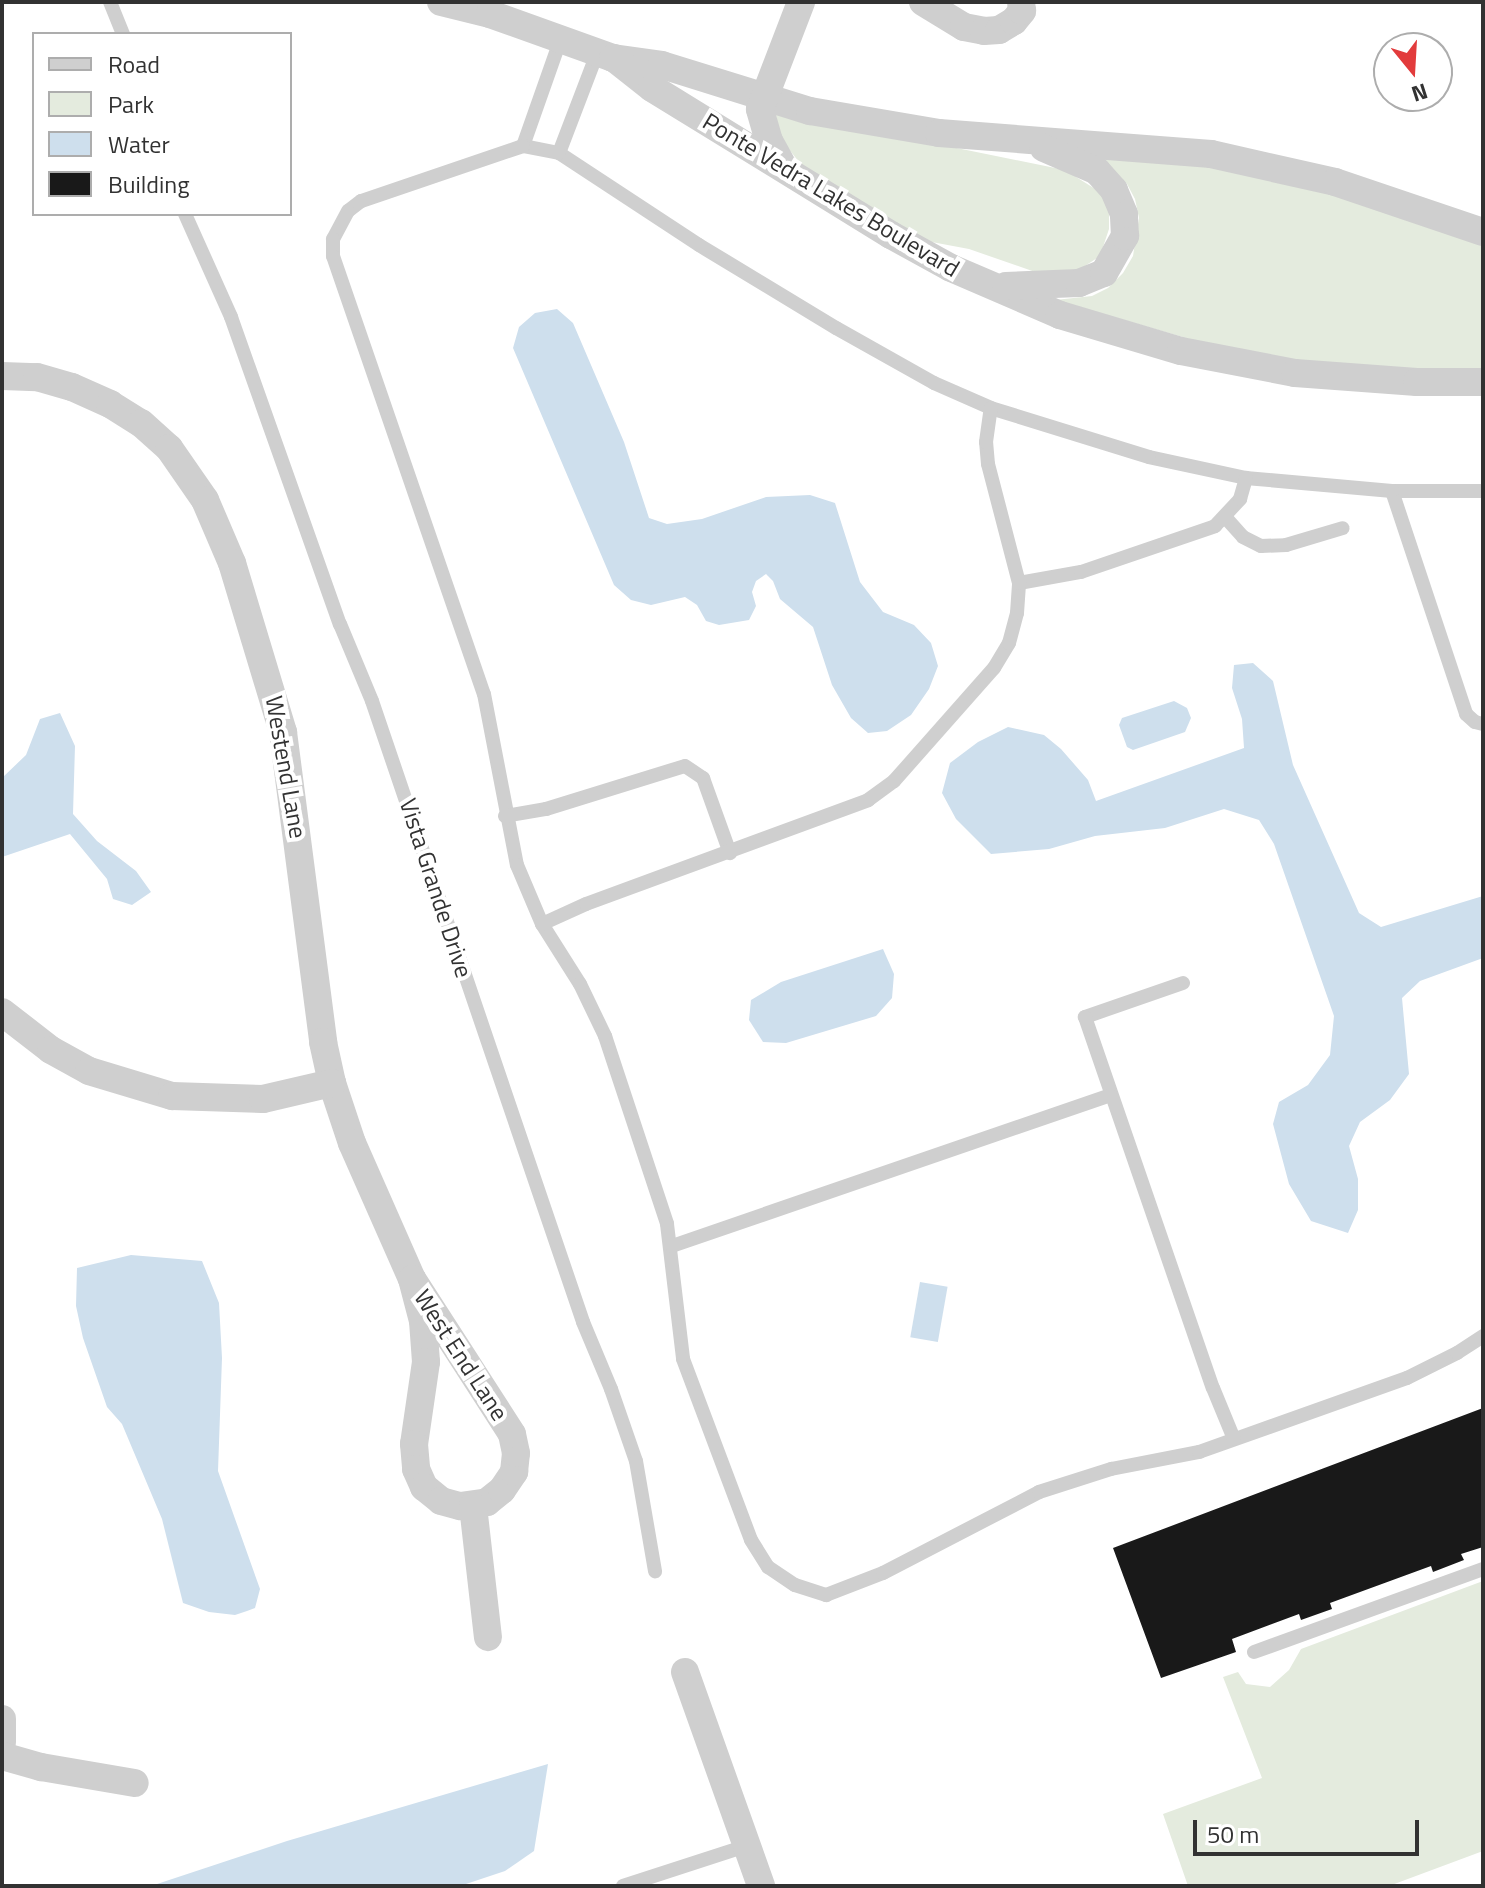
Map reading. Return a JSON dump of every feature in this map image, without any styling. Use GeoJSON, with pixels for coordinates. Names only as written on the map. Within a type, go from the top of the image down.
{"type":"FeatureCollection","features":[{"type":"Feature","properties":{"kind":"street","name":"Ponte Vedra Lakes Boulevard"},"geometry":{"type":"LineString","coordinates":[[441,2],[606,54],[662,65],[763,98],[859,121],[1024,139],[1150,147],[1268,165],[1335,182],[1483,232]]}},
{"type":"Feature","properties":{"kind":"street"},"geometry":{"type":"LineString","coordinates":[[785,169],[763,124],[763,98],[801,2]]}},
{"type":"Feature","properties":{"kind":"street"},"geometry":{"type":"LineString","coordinates":[[923,2],[964,27],[984,31],[999,30],[1014,21],[1022,11],[1021,2]]}},
{"type":"Feature","properties":{"kind":"street","name":"Ponte Vedra Lakes Boulevard"},"geometry":{"type":"LineString","coordinates":[[606,54],[652,88],[891,235],[993,286],[1075,320],[1136,340],[1237,364],[1346,378],[1483,382]]}},
{"type":"Feature","properties":{"kind":"street"},"geometry":{"type":"LineString","coordinates":[[993,286],[1079,283],[1104,273],[1125,236],[1124,214],[1114,190],[1097,171],[1024,139]]}},
{"type":"Feature","properties":{"kind":"street","name":"Westend Lane"},"geometry":{"type":"LineString","coordinates":[[2,376],[37,377],[72,387],[131,417],[169,448],[205,500],[232,563],[283,732],[323,1042],[332,1083],[352,1143],[412,1279]]}},
{"type":"Feature","properties":{"kind":"street"},"geometry":{"type":"LineString","coordinates":[[2,1012],[51,1050],[89,1071],[172,1096],[263,1099],[332,1083]]}},
{"type":"Feature","properties":{"kind":"street"},"geometry":{"type":"LineString","coordinates":[[412,1279],[423,1321],[426,1362],[414,1444],[416,1469],[424,1487],[441,1501],[473,1506],[488,1637]]}},
{"type":"Feature","properties":{"kind":"street","name":"West End Lane"},"geometry":{"type":"LineString","coordinates":[[412,1279],[512,1434],[516,1453],[514,1472],[502,1490],[487,1502],[473,1506]]}},
{"type":"Feature","properties":{"kind":"street"},"geometry":{"type":"LineString","coordinates":[[685,1672],[761,1886]]}},
{"type":"Feature","properties":{"kind":"street"},"geometry":{"type":"LineString","coordinates":[[2,1719],[2,1742]]}},
{"type":"Feature","properties":{"kind":"street"},"geometry":{"type":"LineString","coordinates":[[2,1756],[41,1767],[135,1783]]}},
{"type":"Feature","properties":{"kind":"lane"},"geometry":{"type":"LineString","coordinates":[[110,2],[122,32]]}},
{"type":"Feature","properties":{"kind":"lane"},"geometry":{"type":"LineString","coordinates":[[523,146],[561,38]]}},
{"type":"Feature","properties":{"kind":"lane"},"geometry":{"type":"LineString","coordinates":[[559,153],[606,54]]}},
{"type":"Feature","properties":{"kind":"lane"},"geometry":{"type":"LineString","coordinates":[[1483,491],[1392,491],[1246,478],[1149,457],[991,408],[934,383],[836,328],[699,245],[559,153],[523,146],[361,201],[348,211],[333,239],[333,256],[484,694],[495,741],[505,816],[517,865],[542,924],[580,984],[605,1036],[672,1246],[676,1319],[683,1359],[723,1472],[751,1540],[768,1567],[795,1585],[826,1595],[854,1586],[1039,1492],[1111,1469],[1188,1455],[1234,1439],[1407,1378],[1483,1336]]}},
{"type":"Feature","properties":{"kind":"lane","name":"Vista Grande Drive"},"geometry":{"type":"LineString","coordinates":[[186,216],[231,317],[340,624],[372,701],[583,1322],[621,1417],[636,1461],[655,1571]]}},
{"type":"Feature","properties":{"kind":"lane"},"geometry":{"type":"LineString","coordinates":[[542,924],[586,904],[851,810],[894,781],[994,668],[1009,643],[1017,613],[1019,583],[988,464],[991,408]]}},
{"type":"Feature","properties":{"kind":"lane"},"geometry":{"type":"LineString","coordinates":[[1019,583],[1081,572],[1215,526],[1226,518],[1240,499],[1246,478]]}},
{"type":"Feature","properties":{"kind":"lane"},"geometry":{"type":"LineString","coordinates":[[1392,491],[1466,714],[1483,724]]}},
{"type":"Feature","properties":{"kind":"lane"},"geometry":{"type":"LineString","coordinates":[[1226,518],[1243,537],[1261,546],[1286,545],[1343,528]]}},
{"type":"Feature","properties":{"kind":"lane"},"geometry":{"type":"LineString","coordinates":[[505,816],[546,809],[685,766],[696,769],[703,778],[730,853]]}},
{"type":"Feature","properties":{"kind":"lane"},"geometry":{"type":"LineString","coordinates":[[1183,983],[1085,1017],[1234,1439]]}},
{"type":"Feature","properties":{"kind":"lane"},"geometry":{"type":"LineString","coordinates":[[672,1246],[1110,1095]]}},
{"type":"Feature","properties":{"kind":"lane"},"geometry":{"type":"LineString","coordinates":[[1254,1652],[1483,1569]]}},
{"type":"Feature","properties":{"kind":"lane"},"geometry":{"type":"LineString","coordinates":[[623,1886],[746,1846]]}},
{"type":"Feature","properties":{"kind":"green space"},"geometry":{"type":"Polygon","coordinates":[[[775,111],[1065,170],[1100,192],[1109,208],[1109,229],[1100,256],[1082,268],[1062,274],[1038,273],[969,249],[921,240],[806,171],[781,139],[775,111]]]}},
{"type":"Feature","properties":{"kind":"green space"},"geometry":{"type":"Polygon","coordinates":[[[1101,157],[1168,160],[1287,180],[1483,243],[1483,372],[1413,373],[1238,353],[1055,300],[1092,296],[1108,288],[1123,273],[1133,256],[1139,218],[1135,199],[1127,184],[1101,157]]]}},
{"type":"Feature","properties":{"kind":"green space"},"geometry":{"type":"Polygon","coordinates":[[[1483,1581],[1483,1851],[1389,1886],[1188,1886],[1163,1814],[1262,1778],[1223,1677],[1238,1672],[1246,1684],[1270,1687],[1289,1670],[1301,1649],[1483,1581]]]}},
{"type":"Feature","properties":{"kind":"water"},"geometry":{"type":"Polygon","coordinates":[[[557,309],[573,323],[624,442],[649,518],[667,524],[702,519],[766,497],[810,495],[835,503],[860,582],[883,612],[914,625],[931,643],[938,666],[929,689],[911,715],[887,731],[868,733],[851,718],[832,685],[813,627],[780,599],[773,581],[766,574],[756,581],[752,592],[756,606],[749,620],[719,625],[706,621],[697,605],[685,597],[651,605],[631,600],[614,585],[513,348],[519,327],[535,313],[557,309]]]}},
{"type":"Feature","properties":{"kind":"water"},"geometry":{"type":"Polygon","coordinates":[[[1253,663],[1273,681],[1293,765],[1359,913],[1381,927],[1483,896],[1483,958],[1420,981],[1402,998],[1409,1074],[1390,1100],[1360,1122],[1349,1146],[1358,1179],[1358,1210],[1348,1233],[1311,1221],[1289,1184],[1273,1124],[1279,1102],[1308,1085],[1330,1055],[1334,1016],[1274,844],[1259,820],[1224,809],[1165,828],[1095,836],[1049,849],[991,854],[956,819],[942,793],[950,763],[978,742],[1008,727],[1044,735],[1061,749],[1088,780],[1096,801],[1244,748],[1242,719],[1232,688],[1234,665],[1253,663]]]}},
{"type":"Feature","properties":{"kind":"water"},"geometry":{"type":"Polygon","coordinates":[[[1174,701],[1187,708],[1191,718],[1185,732],[1133,750],[1127,747],[1119,725],[1122,718],[1174,701]]]}},
{"type":"Feature","properties":{"kind":"water"},"geometry":{"type":"Polygon","coordinates":[[[60,713],[75,746],[73,814],[97,841],[136,871],[151,892],[132,905],[113,899],[107,879],[70,834],[2,857],[2,778],[26,755],[40,719],[60,713]]]}},
{"type":"Feature","properties":{"kind":"water"},"geometry":{"type":"Polygon","coordinates":[[[883,949],[894,974],[892,998],[876,1016],[786,1043],[763,1042],[749,1020],[751,1000],[781,982],[883,949]]]}},
{"type":"Feature","properties":{"kind":"water"},"geometry":{"type":"Polygon","coordinates":[[[131,1255],[202,1261],[219,1303],[222,1358],[218,1471],[260,1589],[255,1608],[235,1615],[209,1612],[183,1603],[162,1519],[122,1424],[107,1407],[83,1338],[76,1306],[77,1268],[131,1255]]]}},
{"type":"Feature","properties":{"kind":"water"},"geometry":{"type":"Polygon","coordinates":[[[920,1282],[948,1287],[938,1342],[910,1337],[920,1282]]]}},
{"type":"Feature","properties":{"kind":"water"},"geometry":{"type":"Polygon","coordinates":[[[548,1764],[534,1851],[505,1871],[460,1886],[151,1886],[287,1841],[548,1764]]]}},
{"type":"Feature","properties":{"kind":"building"},"geometry":{"type":"Polygon","coordinates":[[[1483,1408],[1483,1547],[1461,1554],[1464,1560],[1433,1572],[1431,1566],[1330,1603],[1332,1609],[1301,1620],[1299,1614],[1232,1639],[1236,1652],[1161,1678],[1113,1548],[1483,1408]]]}}]}
